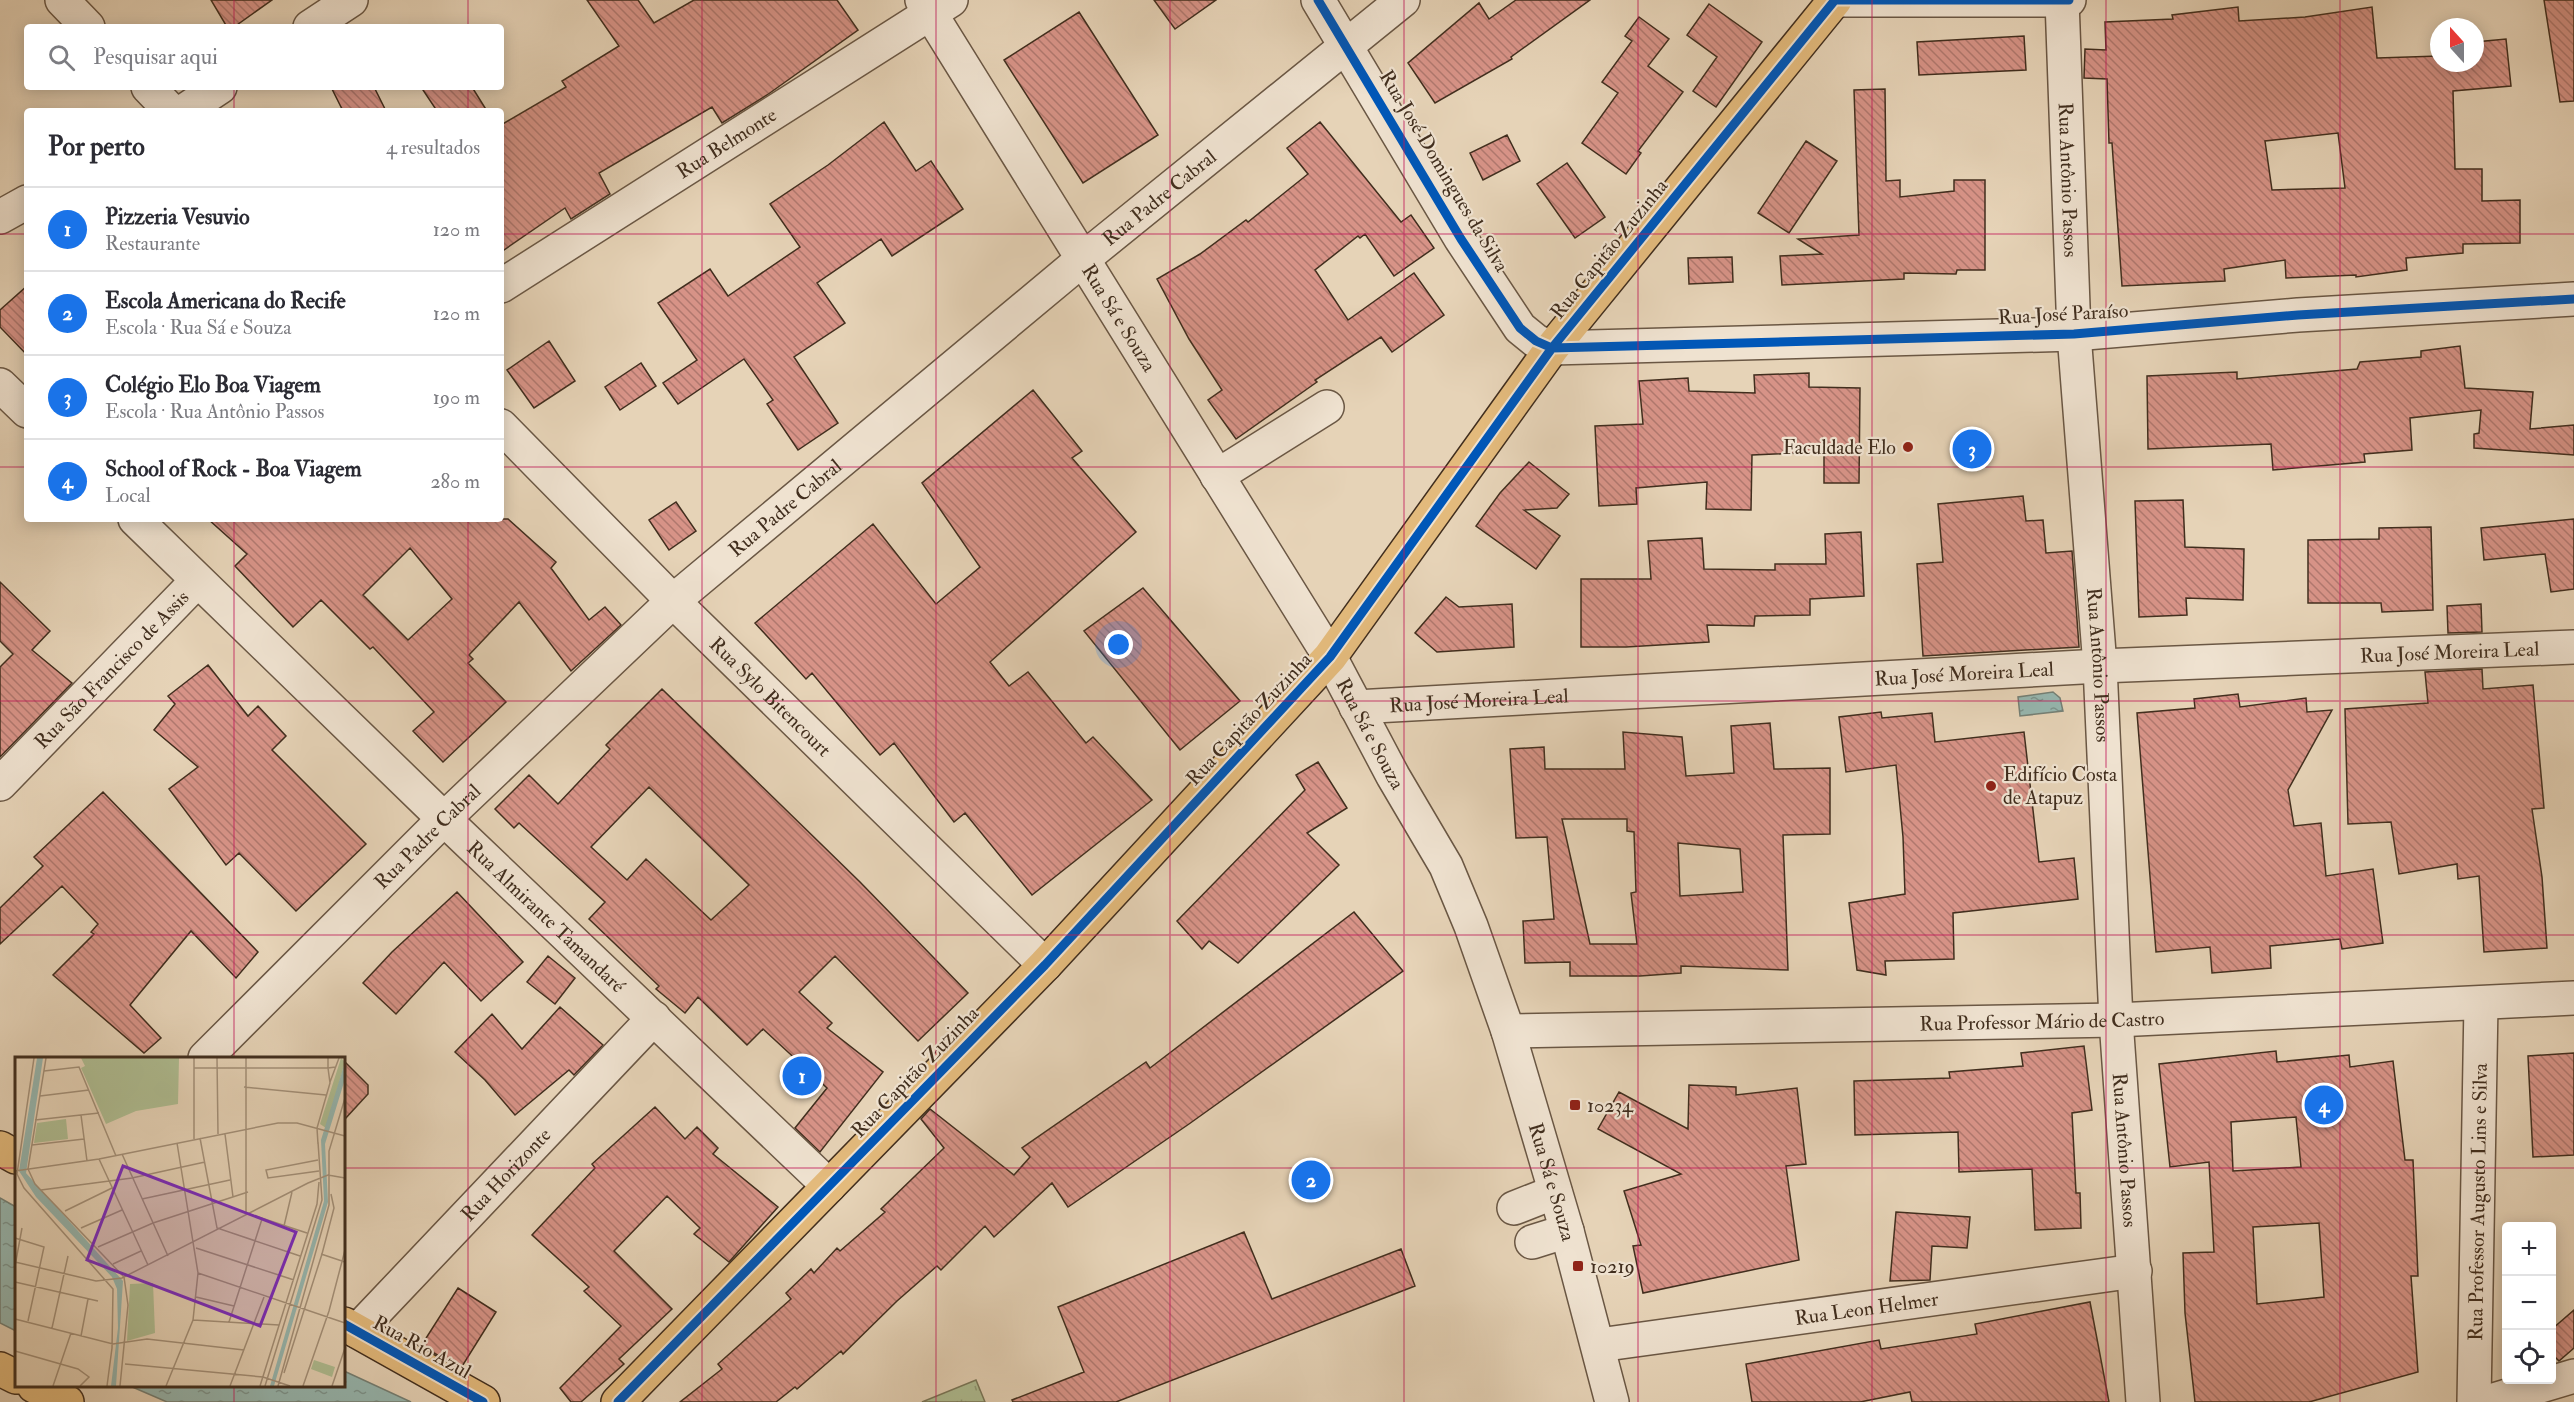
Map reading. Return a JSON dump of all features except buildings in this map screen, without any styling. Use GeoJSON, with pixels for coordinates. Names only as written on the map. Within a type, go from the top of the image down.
{"type":"FeatureCollection","features":[{"type":"Feature","properties":{"kind":"main road","name":"Rua Capitão Zuzinha"},"geometry":{"type":"LineString","coordinates":[[618,1402],[1045,965],[1330,657],[1552,348],[1834,0]]}},
{"type":"Feature","properties":{"kind":"main road"},"geometry":{"type":"LineString","coordinates":[[0,1148],[15,1156]]}},
{"type":"Feature","properties":{"kind":"main road","name":"Rua Rio Azul"},"geometry":{"type":"LineString","coordinates":[[350,1327],[483,1402]]}},
{"type":"Feature","properties":{"kind":"main road"},"geometry":{"type":"LineString","coordinates":[[0,1369],[15,1376]]}},
{"type":"Feature","properties":{"kind":"main road"},"geometry":{"type":"LineString","coordinates":[[36,1387],[68,1402]]}},
{"type":"Feature","properties":{"kind":"street"},"geometry":{"type":"LineString","coordinates":[[62,0],[85,24]]}},
{"type":"Feature","properties":{"kind":"street"},"geometry":{"type":"LineString","coordinates":[[315,24],[351,0]]}},
{"type":"Feature","properties":{"kind":"street","name":"Rua José Domingues da Silva"},"geometry":{"type":"LineString","coordinates":[[1318,0],[1461,238],[1520,328],[1536,341],[1552,348]]}},
{"type":"Feature","properties":{"kind":"street","name":"Rua Padre Cabral"},"geometry":{"type":"LineString","coordinates":[[207,1057],[444,819],[673,601],[1083,259],[1403,0]]}},
{"type":"Feature","properties":{"kind":"street"},"geometry":{"type":"LineString","coordinates":[[1834,0],[2069,0]]}},
{"type":"Feature","properties":{"kind":"street","name":"Rua Antônio Passos"},"geometry":{"type":"LineString","coordinates":[[2062,0],[2074,334],[2100,666],[2116,1020],[2144,1402]]}},
{"type":"Feature","properties":{"kind":"street","name":"Rua Sá e Souza"},"geometry":{"type":"LineString","coordinates":[[935,5],[1083,259],[1330,657],[1446,866],[1471,926],[1508,1031],[1599,1345],[1612,1402]]}},
{"type":"Feature","properties":{"kind":"street","name":"Rua Belmonte"},"geometry":{"type":"LineString","coordinates":[[504,284],[935,5]]}},
{"type":"Feature","properties":{"kind":"street"},"geometry":{"type":"LineString","coordinates":[[151,90],[168,108]]}},
{"type":"Feature","properties":{"kind":"street"},"geometry":{"type":"LineString","coordinates":[[188,108],[216,90]]}},
{"type":"Feature","properties":{"kind":"street"},"geometry":{"type":"LineString","coordinates":[[0,217],[24,203]]}},
{"type":"Feature","properties":{"kind":"street","name":"Rua José Paraíso"},"geometry":{"type":"LineString","coordinates":[[1552,348],[2074,334],[2298,315],[2574,299]]}},
{"type":"Feature","properties":{"kind":"street"},"geometry":{"type":"LineString","coordinates":[[0,385],[24,408]]}},
{"type":"Feature","properties":{"kind":"street"},"geometry":{"type":"LineString","coordinates":[[1217,476],[1326,407]]}},
{"type":"Feature","properties":{"kind":"street","name":"Rua Sylo Bitencourt"},"geometry":{"type":"LineString","coordinates":[[504,429],[673,601],[1045,965]]}},
{"type":"Feature","properties":{"kind":"street","name":"Rua Almirante Tamandaré"},"geometry":{"type":"LineString","coordinates":[[138,522],[444,819],[829,1186]]}},
{"type":"Feature","properties":{"kind":"street","name":"Rua São Francisco de Assis"},"geometry":{"type":"LineString","coordinates":[[0,784],[197,581]]}},
{"type":"Feature","properties":{"kind":"street","name":"Rua José Moreira Leal"},"geometry":{"type":"LineString","coordinates":[[1356,707],[2100,666],[2574,647]]}},
{"type":"Feature","properties":{"kind":"street","name":"Rua Professor Mário de Castro"},"geometry":{"type":"LineString","coordinates":[[1508,1031],[2116,1020],[2574,998]]}},
{"type":"Feature","properties":{"kind":"street","name":"Rua Professor Augusto Lins e Silva"},"geometry":{"type":"LineString","coordinates":[[2474,1402],[2481,1003]]}},
{"type":"Feature","properties":{"kind":"street","name":"Rua Horizonte"},"geometry":{"type":"LineString","coordinates":[[350,1327],[654,1018]]}},
{"type":"Feature","properties":{"kind":"street"},"geometry":{"type":"LineString","coordinates":[[1514,1208],[1555,1192]]}},
{"type":"Feature","properties":{"kind":"street"},"geometry":{"type":"LineString","coordinates":[[1532,1242],[1567,1231]]}},
{"type":"Feature","properties":{"kind":"street","name":"Rua Leon Helmer"},"geometry":{"type":"LineString","coordinates":[[1599,1345],[2134,1272]]}},
{"type":"Feature","properties":{"kind":"street"},"geometry":{"type":"LineString","coordinates":[[2487,1402],[2574,1376]]}},
{"type":"Feature","properties":{"kind":"green space"},"geometry":{"type":"Polygon","coordinates":[[[976,1380],[985,1402],[922,1402],[976,1380]]]}},
{"type":"Feature","properties":{"kind":"water"},"geometry":{"type":"Polygon","coordinates":[[[2053,692],[2060,698],[2063,711],[2020,716],[2018,697],[2053,692]]]}},
{"type":"Feature","properties":{"kind":"water"},"geometry":{"type":"Polygon","coordinates":[[[0,1198],[15,1206],[15,1330],[0,1323],[0,1198]]]}},
{"type":"Feature","properties":{"kind":"water"},"geometry":{"type":"Polygon","coordinates":[[[345,1371],[411,1402],[167,1402],[132,1387],[345,1387],[345,1371]]]}},
{"type":"Feature","properties":{"kind":"cycle path"},"geometry":{"type":"LineString","coordinates":[[1318,0],[1461,239],[1520,328],[1536,341],[1552,348],[2074,334],[2298,315],[2574,299]]}},
{"type":"Feature","properties":{"kind":"cycle path"},"geometry":{"type":"LineString","coordinates":[[1834,0],[2069,0]]}},
{"type":"Feature","properties":{"kind":"cycle path"},"geometry":{"type":"LineString","coordinates":[[618,1402],[1045,965],[1330,657],[1552,348],[1835,0]]}},
{"type":"Feature","properties":{"kind":"cycle path"},"geometry":{"type":"LineString","coordinates":[[345,1325],[483,1402]]}},
{"type":"Feature","properties":{"kind":"place","name":"Faculdade Elo"},"geometry":{"type":"Point","coordinates":[1908,447]}},
{"type":"Feature","properties":{"kind":"place","name":"Colégio Elo Boa Viagem"},"geometry":{"type":"Point","coordinates":[1972,449]}},
{"type":"Feature","properties":{"kind":"place","name":"Edifício Costa de Atapuz"},"geometry":{"type":"Point","coordinates":[1991,786]}},
{"type":"Feature","properties":{"kind":"place","name":"Pizzeria Vesuvio"},"geometry":{"type":"Point","coordinates":[802,1076]}},
{"type":"Feature","properties":{"kind":"place","name":"10234"},"geometry":{"type":"Point","coordinates":[1575,1105]}},
{"type":"Feature","properties":{"kind":"place","name":"School of Rock - Boa Viagem"},"geometry":{"type":"Point","coordinates":[2324,1105]}},
{"type":"Feature","properties":{"kind":"place","name":"Escola Americana do Recife"},"geometry":{"type":"Point","coordinates":[1311,1180]}},
{"type":"Feature","properties":{"kind":"place","name":"10219"},"geometry":{"type":"Point","coordinates":[1578,1266]}}]}
